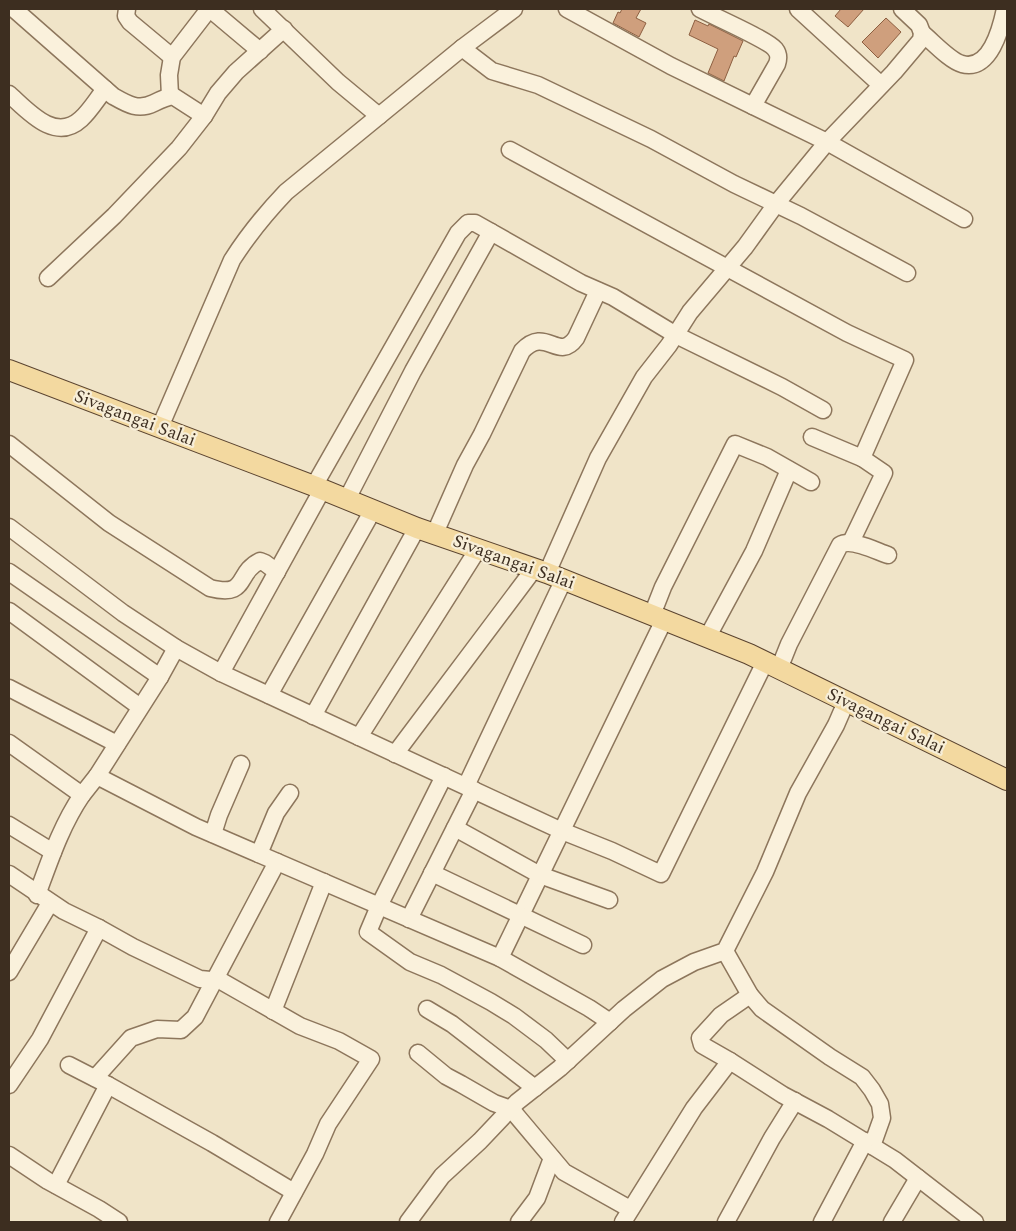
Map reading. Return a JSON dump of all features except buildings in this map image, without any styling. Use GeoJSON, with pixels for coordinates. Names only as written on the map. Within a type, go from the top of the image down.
{"type":"FeatureCollection","features":[{"type":"Feature","properties":{"kind":"main road","name":"Sivagangai Salai"},"geometry":{"type":"LineString","coordinates":[[9,370],[372,510],[548,574],[707,638],[772,666],[1007,780]]}},
{"type":"Feature","properties":{"kind":"street"},"geometry":{"type":"LineString","coordinates":[[14,9],[113,96],[128,105],[137,108],[147,107],[170,96],[177,97],[204,116]]}},
{"type":"Feature","properties":{"kind":"street"},"geometry":{"type":"LineString","coordinates":[[127,9],[126,16],[130,22],[172,57]]}},
{"type":"Feature","properties":{"kind":"street"},"geometry":{"type":"LineString","coordinates":[[170,96],[169,75],[172,57],[209,9],[260,51]]}},
{"type":"Feature","properties":{"kind":"street"},"geometry":{"type":"LineString","coordinates":[[160,427],[232,260],[266,212],[286,192],[462,48],[514,9]]}},
{"type":"Feature","properties":{"kind":"street"},"geometry":{"type":"LineString","coordinates":[[567,9],[671,66],[828,142],[964,219]]}},
{"type":"Feature","properties":{"kind":"street"},"geometry":{"type":"LineString","coordinates":[[700,9],[766,42],[776,50],[779,56],[778,64],[753,106]]}},
{"type":"Feature","properties":{"kind":"street"},"geometry":{"type":"LineString","coordinates":[[798,9],[881,85]]}},
{"type":"Feature","properties":{"kind":"street"},"geometry":{"type":"LineString","coordinates":[[902,9],[914,19],[922,33],[955,60],[963,64],[978,63],[988,54],[996,42],[1005,9]]}},
{"type":"Feature","properties":{"kind":"street"},"geometry":{"type":"LineString","coordinates":[[48,278],[114,216],[179,148],[204,116],[218,93],[236,72],[260,51],[276,16],[338,82],[379,116]]}},
{"type":"Feature","properties":{"kind":"street"},"geometry":{"type":"LineString","coordinates":[[409,919],[455,828],[548,574],[598,458],[644,377],[676,335],[690,312],[745,246],[776,204],[828,142],[916,46],[921,40],[922,33]]}},
{"type":"Feature","properties":{"kind":"street"},"geometry":{"type":"LineString","coordinates":[[462,48],[492,70],[538,85],[651,139],[907,273]]}},
{"type":"Feature","properties":{"kind":"street"},"geometry":{"type":"LineString","coordinates":[[9,94],[34,117],[46,124],[59,128],[70,127],[81,119],[105,89]]}},
{"type":"Feature","properties":{"kind":"street"},"geometry":{"type":"LineString","coordinates":[[510,150],[847,333],[906,360],[862,458]]}},
{"type":"Feature","properties":{"kind":"street"},"geometry":{"type":"LineString","coordinates":[[221,673],[277,572],[318,488],[458,233],[468,223],[475,223],[581,283],[613,297],[676,335],[782,387],[823,410]]}},
{"type":"Feature","properties":{"kind":"street"},"geometry":{"type":"LineString","coordinates":[[346,499],[412,371],[491,232]]}},
{"type":"Feature","properties":{"kind":"street"},"geometry":{"type":"LineString","coordinates":[[313,716],[465,465],[522,351],[533,341],[539,340],[567,347],[572,344],[598,291]]}},
{"type":"Feature","properties":{"kind":"street"},"geometry":{"type":"LineString","coordinates":[[812,437],[862,458],[884,473],[851,542]]}},
{"type":"Feature","properties":{"kind":"street"},"geometry":{"type":"LineString","coordinates":[[9,444],[109,523],[210,588],[231,590],[238,585],[254,564],[260,561],[277,572]]}},
{"type":"Feature","properties":{"kind":"street"},"geometry":{"type":"LineString","coordinates":[[500,958],[562,831],[658,618],[663,587],[735,444],[767,458],[811,482]]}},
{"type":"Feature","properties":{"kind":"street"},"geometry":{"type":"LineString","coordinates":[[707,638],[754,551],[789,470]]}},
{"type":"Feature","properties":{"kind":"street"},"geometry":{"type":"LineString","coordinates":[[269,695],[372,510]]}},
{"type":"Feature","properties":{"kind":"street"},"geometry":{"type":"LineString","coordinates":[[9,526],[124,613],[176,648],[221,673],[562,831],[612,851],[661,874],[772,666],[790,644],[840,545],[851,542],[888,555]]}},
{"type":"Feature","properties":{"kind":"street"},"geometry":{"type":"LineString","coordinates":[[359,737],[478,549]]}},
{"type":"Feature","properties":{"kind":"street"},"geometry":{"type":"LineString","coordinates":[[9,572],[160,676]]}},
{"type":"Feature","properties":{"kind":"street"},"geometry":{"type":"LineString","coordinates":[[395,754],[548,574]]}},
{"type":"Feature","properties":{"kind":"street"},"geometry":{"type":"LineString","coordinates":[[9,611],[140,707]]}},
{"type":"Feature","properties":{"kind":"street"},"geometry":{"type":"LineString","coordinates":[[9,972],[44,899],[53,852],[70,813],[97,776],[176,648]]}},
{"type":"Feature","properties":{"kind":"street"},"geometry":{"type":"LineString","coordinates":[[9,688],[117,744]]}},
{"type":"Feature","properties":{"kind":"street"},"geometry":{"type":"LineString","coordinates":[[408,1222],[442,1176],[480,1141],[511,1108],[568,1061],[610,1022],[662,979],[694,962],[725,951],[765,872],[798,794],[836,725],[846,702]]}},
{"type":"Feature","properties":{"kind":"street"},"geometry":{"type":"LineString","coordinates":[[9,743],[82,795]]}},
{"type":"Feature","properties":{"kind":"street"},"geometry":{"type":"LineString","coordinates":[[213,834],[218,816],[241,764]]}},
{"type":"Feature","properties":{"kind":"street"},"geometry":{"type":"LineString","coordinates":[[97,776],[213,834],[500,958],[589,1008],[610,1022]]}},
{"type":"Feature","properties":{"kind":"street"},"geometry":{"type":"LineString","coordinates":[[444,776],[368,932],[410,962],[441,975],[491,1002],[546,1040],[568,1061]]}},
{"type":"Feature","properties":{"kind":"street"},"geometry":{"type":"LineString","coordinates":[[260,854],[276,814],[290,793]]}},
{"type":"Feature","properties":{"kind":"street"},"geometry":{"type":"LineString","coordinates":[[9,825],[53,852]]}},
{"type":"Feature","properties":{"kind":"street"},"geometry":{"type":"LineString","coordinates":[[455,828],[540,875],[608,900]]}},
{"type":"Feature","properties":{"kind":"street"},"geometry":{"type":"LineString","coordinates":[[56,1185],[102,1082],[132,1038],[157,1028],[181,1030],[195,1017],[277,862]]}},
{"type":"Feature","properties":{"kind":"street"},"geometry":{"type":"LineString","coordinates":[[432,872],[583,945]]}},
{"type":"Feature","properties":{"kind":"street"},"geometry":{"type":"LineString","coordinates":[[9,874],[64,911],[133,947],[200,979],[221,982],[300,1026],[339,1041],[371,1059],[328,1124],[315,1154],[278,1222]]}},
{"type":"Feature","properties":{"kind":"street"},"geometry":{"type":"LineString","coordinates":[[273,1010],[324,882]]}},
{"type":"Feature","properties":{"kind":"street"},"geometry":{"type":"LineString","coordinates":[[9,1084],[40,1039],[99,928]]}},
{"type":"Feature","properties":{"kind":"street"},"geometry":{"type":"LineString","coordinates":[[725,951],[750,995],[762,1009],[862,1077],[880,1104],[882,1118],[822,1222]]}},
{"type":"Feature","properties":{"kind":"street"},"geometry":{"type":"LineString","coordinates":[[750,995],[721,1015],[700,1038],[702,1045],[895,1160],[975,1222]]}},
{"type":"Feature","properties":{"kind":"street"},"geometry":{"type":"LineString","coordinates":[[427,1009],[452,1024],[535,1088]]}},
{"type":"Feature","properties":{"kind":"street"},"geometry":{"type":"LineString","coordinates":[[418,1053],[441,1072],[461,1084],[494,1103],[511,1108],[564,1172],[626,1215],[694,1108],[730,1061]]}},
{"type":"Feature","properties":{"kind":"street"},"geometry":{"type":"LineString","coordinates":[[69,1065],[212,1143],[294,1192]]}},
{"type":"Feature","properties":{"kind":"street"},"geometry":{"type":"LineString","coordinates":[[726,1222],[772,1138],[795,1101]]}},
{"type":"Feature","properties":{"kind":"street"},"geometry":{"type":"LineString","coordinates":[[9,1155],[119,1222]]}},
{"type":"Feature","properties":{"kind":"street"},"geometry":{"type":"LineString","coordinates":[[519,1222],[537,1198],[552,1158]]}},
{"type":"Feature","properties":{"kind":"street"},"geometry":{"type":"LineString","coordinates":[[892,1222],[918,1178]]}}]}
